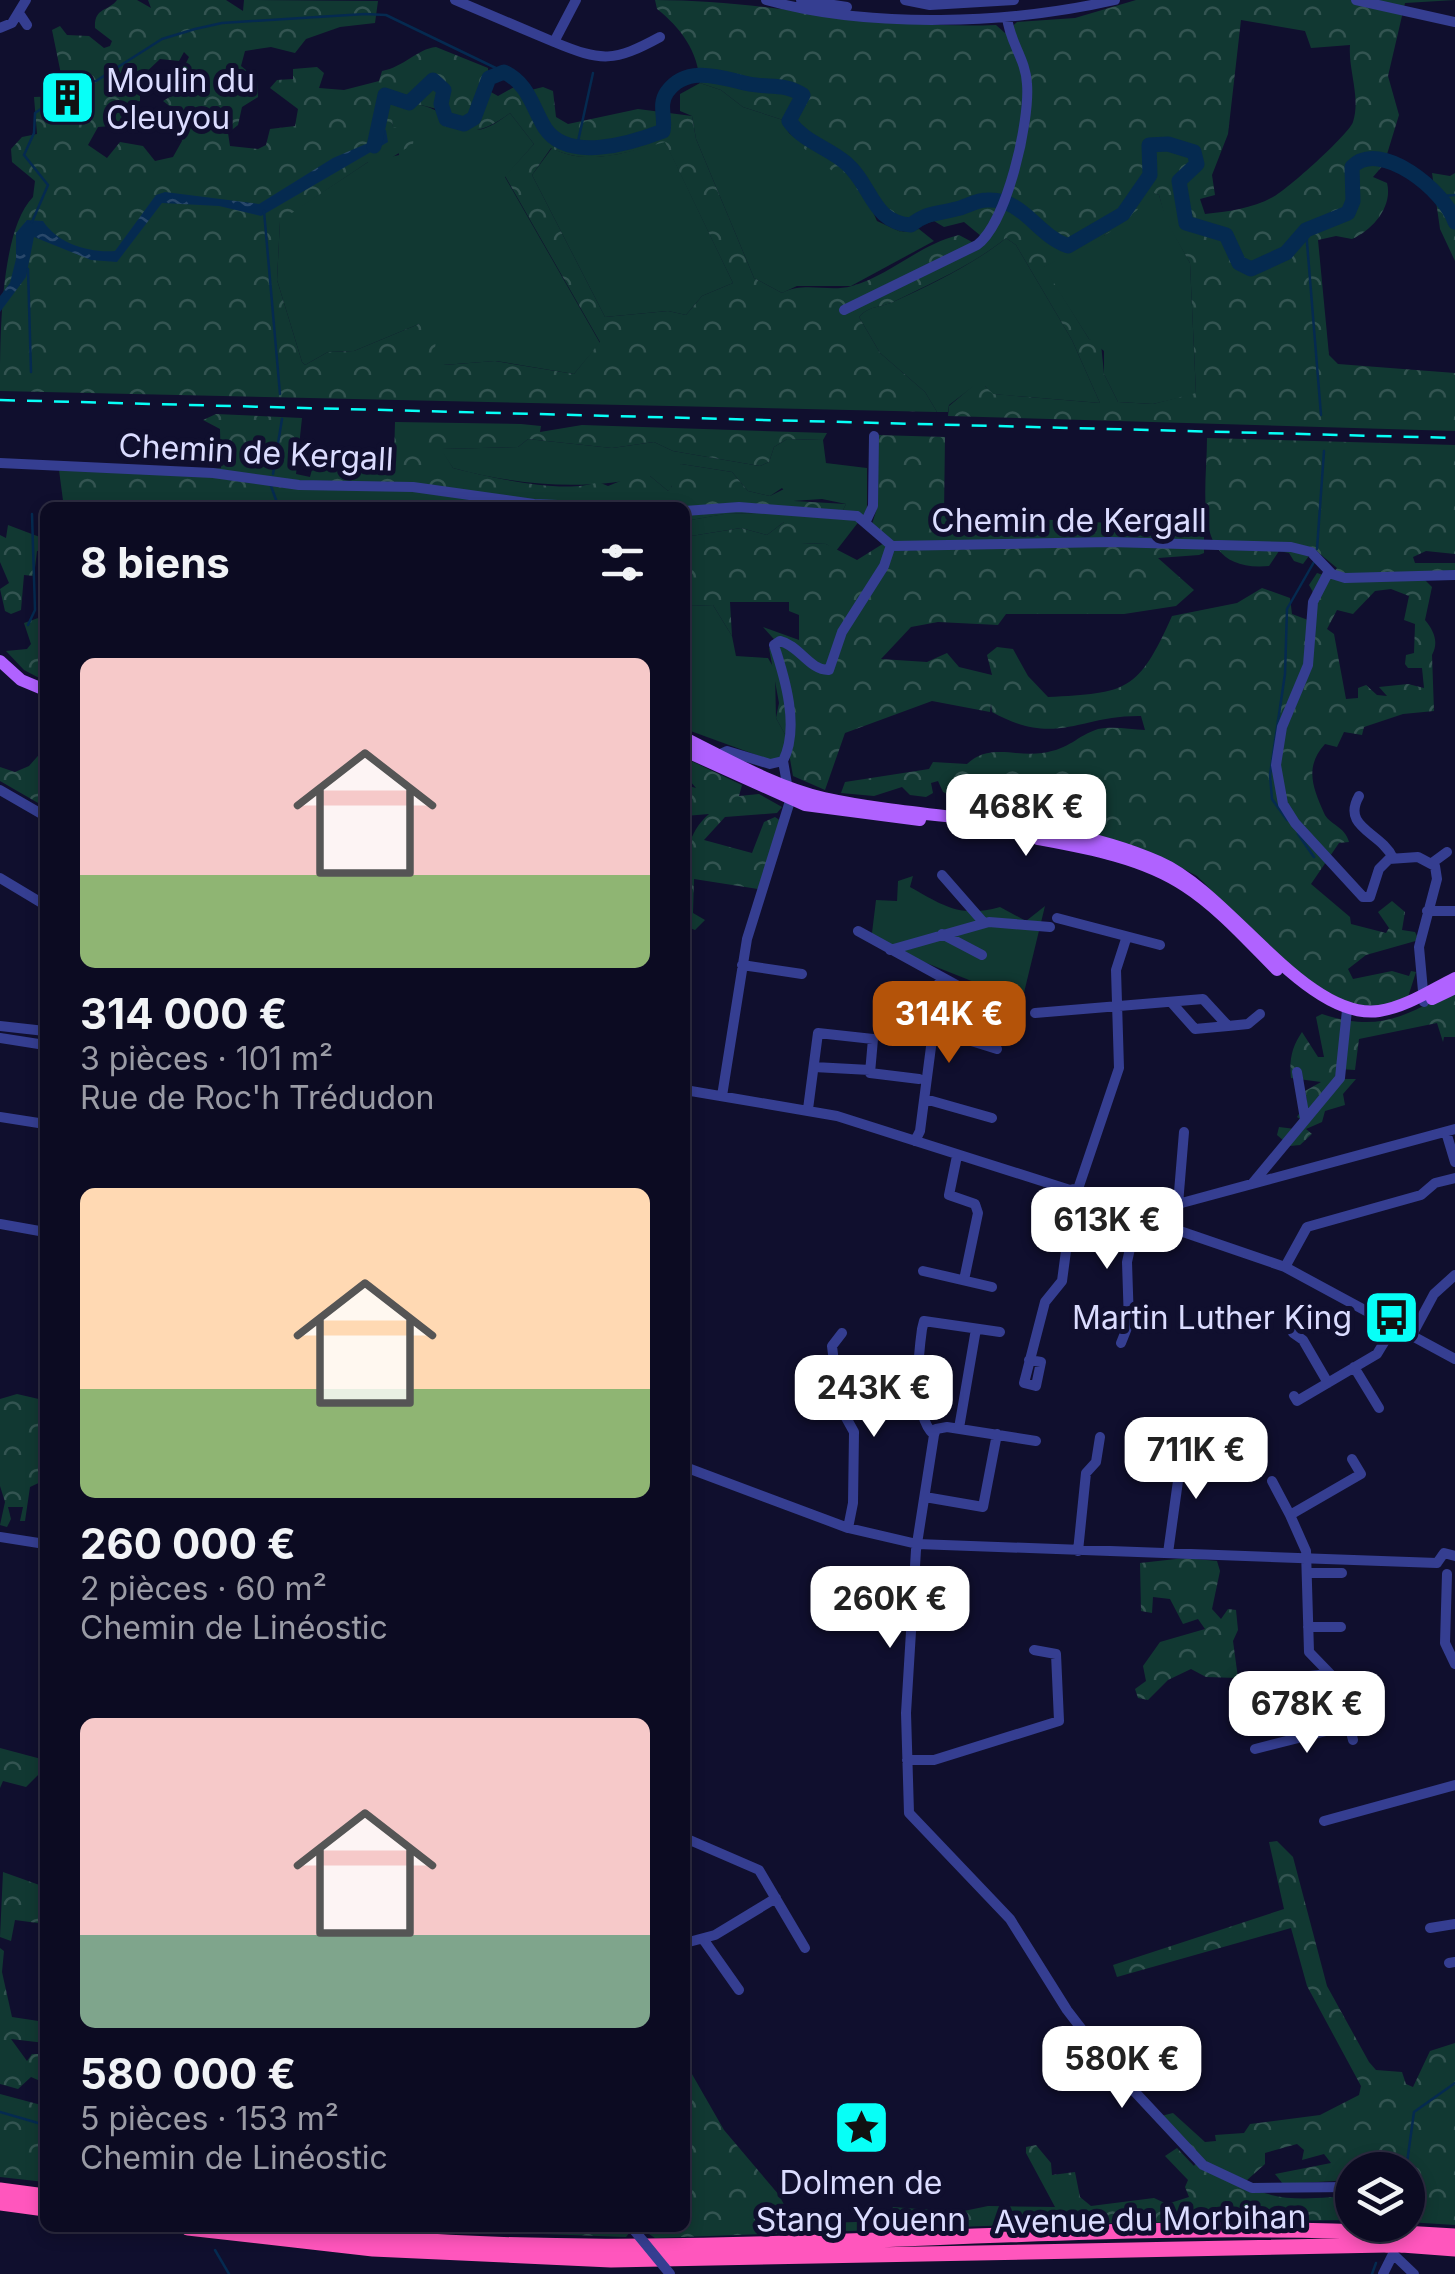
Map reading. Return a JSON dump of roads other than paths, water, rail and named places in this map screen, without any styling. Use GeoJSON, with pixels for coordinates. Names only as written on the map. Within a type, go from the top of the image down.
{"type":"FeatureCollection","features":[{"type":"Feature","properties":{"kind":"highway"},"geometry":{"type":"LineString","coordinates":[[0,2190],[40,2195]]}},
{"type":"Feature","properties":{"kind":"highway"},"geometry":{"type":"LineString","coordinates":[[0,2203],[40,2208]]}},
{"type":"Feature","properties":{"kind":"highway","name":"Avenue du Morbihan"},"geometry":{"type":"LineString","coordinates":[[226,2232],[438,2254],[658,2259],[1335,2241]]}},
{"type":"Feature","properties":{"kind":"highway","name":"Avenue du Morbihan"},"geometry":{"type":"LineString","coordinates":[[332,2232],[465,2243],[625,2247],[1195,2232],[1335,2237]]}},
{"type":"Feature","properties":{"kind":"highway","name":"Avenue du Morbihan"},"geometry":{"type":"LineString","coordinates":[[1425,2238],[1455,2236]]}},
{"type":"Feature","properties":{"kind":"highway","name":"Avenue du Morbihan"},"geometry":{"type":"LineString","coordinates":[[1414,2242],[1455,2249]]}},
{"type":"Feature","properties":{"kind":"main road"},"geometry":{"type":"LineString","coordinates":[[0,660],[21,680],[40,688]]}},
{"type":"Feature","properties":{"kind":"main road"},"geometry":{"type":"LineString","coordinates":[[690,742],[714,759]]}},
{"type":"Feature","properties":{"kind":"main road"},"geometry":{"type":"LineString","coordinates":[[690,752],[791,794],[1064,835],[1161,863],[1212,895],[1319,995],[1346,1013],[1380,1010],[1455,988]]}},
{"type":"Feature","properties":{"kind":"main road"},"geometry":{"type":"LineString","coordinates":[[1423,998],[1455,978]]}},
{"type":"Feature","properties":{"kind":"street"},"geometry":{"type":"LineString","coordinates":[[0,28],[10,25],[26,0]]}},
{"type":"Feature","properties":{"kind":"street"},"geometry":{"type":"LineString","coordinates":[[455,0],[586,55],[614,58],[660,37]]}},
{"type":"Feature","properties":{"kind":"street"},"geometry":{"type":"LineString","coordinates":[[554,42],[576,0]]}},
{"type":"Feature","properties":{"kind":"street"},"geometry":{"type":"LineString","coordinates":[[766,0],[882,15],[1013,16],[1109,2]]}},
{"type":"Feature","properties":{"kind":"street"},"geometry":{"type":"LineString","coordinates":[[801,0],[821,5]]}},
{"type":"Feature","properties":{"kind":"street"},"geometry":{"type":"LineString","coordinates":[[904,0],[922,5],[1014,0]]}},
{"type":"Feature","properties":{"kind":"street"},"geometry":{"type":"LineString","coordinates":[[1356,0],[1455,22]]}},
{"type":"Feature","properties":{"kind":"street"},"geometry":{"type":"LineString","coordinates":[[18,13],[27,25]]}},
{"type":"Feature","properties":{"kind":"street"},"geometry":{"type":"LineString","coordinates":[[844,310],[982,241],[1003,201],[1023,125],[1028,81],[1013,16]]}},
{"type":"Feature","properties":{"kind":"street"},"geometry":{"type":"LineString","coordinates":[[690,512],[739,507],[846,514],[866,521],[873,506],[874,436]]}},
{"type":"Feature","properties":{"kind":"street","name":"Chemin de Kergall"},"geometry":{"type":"LineString","coordinates":[[0,463],[212,473],[299,485],[412,486],[520,502]]}},
{"type":"Feature","properties":{"kind":"street","name":"Chemin de Kergall"},"geometry":{"type":"LineString","coordinates":[[866,521],[891,546],[1244,544],[1305,550],[1329,572],[1356,579],[1455,575]]}},
{"type":"Feature","properties":{"kind":"street"},"geometry":{"type":"LineString","coordinates":[[722,1096],[742,964],[791,794],[784,761],[788,701],[774,645],[789,643],[818,669],[828,670],[842,632],[884,566],[891,546]]}},
{"type":"Feature","properties":{"kind":"street"},"geometry":{"type":"LineString","coordinates":[[1329,572],[1313,602],[1304,679],[1277,746],[1283,804],[1363,897],[1370,897],[1380,869],[1393,858],[1418,857],[1432,863],[1438,876],[1419,947],[1423,998]]}},
{"type":"Feature","properties":{"kind":"street"},"geometry":{"type":"LineString","coordinates":[[714,759],[727,751],[770,764],[784,761]]}},
{"type":"Feature","properties":{"kind":"street"},"geometry":{"type":"LineString","coordinates":[[0,790],[40,813]]}},
{"type":"Feature","properties":{"kind":"street"},"geometry":{"type":"LineString","coordinates":[[1359,796],[1354,818],[1393,858]]}},
{"type":"Feature","properties":{"kind":"street"},"geometry":{"type":"LineString","coordinates":[[1432,863],[1447,852]]}},
{"type":"Feature","properties":{"kind":"street"},"geometry":{"type":"LineString","coordinates":[[942,875],[984,923]]}},
{"type":"Feature","properties":{"kind":"street"},"geometry":{"type":"LineString","coordinates":[[0,878],[40,902]]}},
{"type":"Feature","properties":{"kind":"street"},"geometry":{"type":"LineString","coordinates":[[1426,911],[1455,911]]}},
{"type":"Feature","properties":{"kind":"street"},"geometry":{"type":"LineString","coordinates":[[890,950],[984,923],[1054,922],[1160,944]]}},
{"type":"Feature","properties":{"kind":"street"},"geometry":{"type":"LineString","coordinates":[[858,931],[958,986]]}},
{"type":"Feature","properties":{"kind":"street"},"geometry":{"type":"LineString","coordinates":[[942,934],[982,955]]}},
{"type":"Feature","properties":{"kind":"street"},"geometry":{"type":"LineString","coordinates":[[1028,1360],[1045,1302],[1062,1281],[1075,1197],[1119,1068],[1116,970],[1126,938]]}},
{"type":"Feature","properties":{"kind":"street"},"geometry":{"type":"LineString","coordinates":[[742,964],[802,974]]}},
{"type":"Feature","properties":{"kind":"street"},"geometry":{"type":"LineString","coordinates":[[915,1141],[925,1099],[940,978]]}},
{"type":"Feature","properties":{"kind":"street"},"geometry":{"type":"LineString","coordinates":[[1035,1013],[1203,1000],[1228,1026]]}},
{"type":"Feature","properties":{"kind":"street"},"geometry":{"type":"LineString","coordinates":[[1172,1002],[1195,1029],[1248,1024],[1260,1014]]}},
{"type":"Feature","properties":{"kind":"street"},"geometry":{"type":"LineString","coordinates":[[1251,1185],[1340,1078],[1346,1013]]}},
{"type":"Feature","properties":{"kind":"street"},"geometry":{"type":"LineString","coordinates":[[0,1026],[40,1030]]}},
{"type":"Feature","properties":{"kind":"street"},"geometry":{"type":"LineString","coordinates":[[934,1029],[997,1049]]}},
{"type":"Feature","properties":{"kind":"street"},"geometry":{"type":"LineString","coordinates":[[808,1109],[818,1032],[873,1040],[870,1072]]}},
{"type":"Feature","properties":{"kind":"street"},"geometry":{"type":"LineString","coordinates":[[0,1038],[40,1044]]}},
{"type":"Feature","properties":{"kind":"street"},"geometry":{"type":"LineString","coordinates":[[814,1065],[920,1079]]}},
{"type":"Feature","properties":{"kind":"street"},"geometry":{"type":"LineString","coordinates":[[1298,1072],[1305,1118]]}},
{"type":"Feature","properties":{"kind":"street"},"geometry":{"type":"LineString","coordinates":[[690,1091],[808,1109],[1049,1184],[1075,1197],[1285,1267],[1455,1359]]}},
{"type":"Feature","properties":{"kind":"street"},"geometry":{"type":"LineString","coordinates":[[925,1099],[992,1118]]}},
{"type":"Feature","properties":{"kind":"street"},"geometry":{"type":"LineString","coordinates":[[0,1118],[40,1123]]}},
{"type":"Feature","properties":{"kind":"street"},"geometry":{"type":"LineString","coordinates":[[1158,1224],[1166,1210],[1178,1204],[1450,1130],[1455,1162]]}},
{"type":"Feature","properties":{"kind":"street"},"geometry":{"type":"LineString","coordinates":[[1178,1204],[1184,1132]]}},
{"type":"Feature","properties":{"kind":"street"},"geometry":{"type":"LineString","coordinates":[[956,1156],[950,1194],[976,1204],[978,1213],[964,1280]]}},
{"type":"Feature","properties":{"kind":"street"},"geometry":{"type":"LineString","coordinates":[[1285,1267],[1307,1227],[1421,1195],[1435,1184],[1455,1178]]}},
{"type":"Feature","properties":{"kind":"street"},"geometry":{"type":"LineString","coordinates":[[1120,1343],[1130,1315],[1126,1269],[1138,1217]]}},
{"type":"Feature","properties":{"kind":"street"},"geometry":{"type":"LineString","coordinates":[[0,1227],[40,1233]]}},
{"type":"Feature","properties":{"kind":"street"},"geometry":{"type":"LineString","coordinates":[[923,1270],[992,1287]]}},
{"type":"Feature","properties":{"kind":"street"},"geometry":{"type":"LineString","coordinates":[[1412,1335],[1434,1294],[1455,1274]]}},
{"type":"Feature","properties":{"kind":"street"},"geometry":{"type":"LineString","coordinates":[[934,1435],[924,1424],[921,1397],[924,1320],[1000,1332]]}},
{"type":"Feature","properties":{"kind":"street"},"geometry":{"type":"LineString","coordinates":[[1298,1402],[1381,1351],[1394,1326]]}},
{"type":"Feature","properties":{"kind":"street"},"geometry":{"type":"LineString","coordinates":[[959,1428],[976,1329]]}},
{"type":"Feature","properties":{"kind":"street"},"geometry":{"type":"LineString","coordinates":[[842,1333],[832,1346],[839,1405],[854,1432],[853,1503],[848,1528]]}},
{"type":"Feature","properties":{"kind":"street"},"geometry":{"type":"LineString","coordinates":[[1293,1333],[1303,1340],[1328,1383]]}},
{"type":"Feature","properties":{"kind":"street"},"geometry":{"type":"LineString","coordinates":[[1354,1367],[1379,1408]]}},
{"type":"Feature","properties":{"kind":"street"},"geometry":{"type":"LineString","coordinates":[[1036,1441],[959,1428],[939,1427],[934,1435],[916,1544],[907,1760],[907,1803],[914,1822],[1010,1919],[1067,2010],[1107,2062],[1194,2158],[1220,2177],[1252,2188],[1335,2187]]}},
{"type":"Feature","properties":{"kind":"street"},"geometry":{"type":"LineString","coordinates":[[925,1497],[983,1507],[996,1434]]}},
{"type":"Feature","properties":{"kind":"street"},"geometry":{"type":"LineString","coordinates":[[1078,1551],[1086,1473],[1096,1462],[1100,1437]]}},
{"type":"Feature","properties":{"kind":"street"},"geometry":{"type":"LineString","coordinates":[[1168,1553],[1183,1446]]}},
{"type":"Feature","properties":{"kind":"street"},"geometry":{"type":"LineString","coordinates":[[1290,1515],[1362,1474],[1352,1459]]}},
{"type":"Feature","properties":{"kind":"street"},"geometry":{"type":"LineString","coordinates":[[690,1469],[848,1528],[916,1544],[1437,1563],[1451,1572],[1445,1643],[1455,1664]]}},
{"type":"Feature","properties":{"kind":"street"},"geometry":{"type":"LineString","coordinates":[[1272,1481],[1306,1557],[1310,1656],[1339,1683],[1352,1740]]}},
{"type":"Feature","properties":{"kind":"street"},"geometry":{"type":"LineString","coordinates":[[0,1537],[40,1543]]}},
{"type":"Feature","properties":{"kind":"street"},"geometry":{"type":"LineString","coordinates":[[1437,1563],[1444,1553],[1455,1556]]}},
{"type":"Feature","properties":{"kind":"street"},"geometry":{"type":"LineString","coordinates":[[1308,1573],[1342,1574]]}},
{"type":"Feature","properties":{"kind":"street"},"geometry":{"type":"LineString","coordinates":[[1308,1627],[1342,1628]]}},
{"type":"Feature","properties":{"kind":"street"},"geometry":{"type":"LineString","coordinates":[[907,1760],[934,1760],[1058,1721],[1056,1654],[1034,1650]]}},
{"type":"Feature","properties":{"kind":"street"},"geometry":{"type":"LineString","coordinates":[[1259,1682],[1330,1674]]}},
{"type":"Feature","properties":{"kind":"street"},"geometry":{"type":"LineString","coordinates":[[1255,1749],[1350,1725]]}},
{"type":"Feature","properties":{"kind":"street"},"geometry":{"type":"LineString","coordinates":[[1324,1821],[1455,1785]]}},
{"type":"Feature","properties":{"kind":"street"},"geometry":{"type":"LineString","coordinates":[[690,1840],[755,1867],[805,1948]]}},
{"type":"Feature","properties":{"kind":"street"},"geometry":{"type":"LineString","coordinates":[[690,1942],[703,1939],[776,1898]]}},
{"type":"Feature","properties":{"kind":"street"},"geometry":{"type":"LineString","coordinates":[[1430,1928],[1455,1924]]}},
{"type":"Feature","properties":{"kind":"street"},"geometry":{"type":"LineString","coordinates":[[703,1939],[739,1990]]}},
{"type":"Feature","properties":{"kind":"street"},"geometry":{"type":"LineString","coordinates":[[636,2232],[670,2274]]}},
{"type":"Feature","properties":{"kind":"street"},"geometry":{"type":"LineString","coordinates":[[1383,2274],[1395,2242]]}},
{"type":"Feature","properties":{"kind":"street"},"geometry":{"type":"LineString","coordinates":[[1398,2242],[1414,2274]]}},
{"type":"Feature","properties":{"kind":"water"},"geometry":{"type":"Polygon","coordinates":[[[375,130],[386,130],[388,142],[261,216],[219,206],[162,203],[117,262],[91,260],[34,237],[26,277],[0,312],[0,296],[10,283],[16,259],[16,233],[27,220],[43,221],[56,235],[74,245],[115,251],[156,195],[165,192],[259,204],[333,158],[368,143],[375,130]]]}},
{"type":"Feature","properties":{"kind":"waterway"},"geometry":{"type":"LineString","coordinates":[[32,222],[48,185],[24,155],[34,133],[35,113],[51,102],[55,90],[96,81],[162,39],[222,23],[386,15],[504,72]]}},
{"type":"Feature","properties":{"kind":"waterway"},"geometry":{"type":"LineString","coordinates":[[374,146],[385,95],[409,103],[433,80],[444,90],[441,104],[446,119],[464,124],[474,118],[489,78],[504,72],[525,89],[555,139],[569,145],[601,147],[663,131],[667,92],[684,78],[705,75],[783,87],[803,95],[789,121],[846,163],[880,210],[898,223],[911,225],[927,216],[979,201],[1000,201],[1068,246],[1123,214],[1150,175],[1149,145],[1168,144],[1194,152],[1197,164],[1179,181],[1186,223],[1226,235],[1239,263],[1251,269],[1286,253],[1306,230],[1348,213],[1353,201],[1352,167],[1364,160],[1394,163],[1410,172],[1439,196],[1455,222]]}},
{"type":"Feature","properties":{"kind":"waterway"},"geometry":{"type":"LineString","coordinates":[[577,146],[593,73]]}},
{"type":"Feature","properties":{"kind":"waterway"},"geometry":{"type":"LineString","coordinates":[[1443,196],[1455,195]]}},
{"type":"Feature","properties":{"kind":"waterway"},"geometry":{"type":"LineString","coordinates":[[264,211],[280,394]]}},
{"type":"Feature","properties":{"kind":"waterway"},"geometry":{"type":"LineString","coordinates":[[1306,230],[1321,415]]}},
{"type":"Feature","properties":{"kind":"waterway"},"geometry":{"type":"LineString","coordinates":[[28,269],[31,372]]}},
{"type":"Feature","properties":{"kind":"waterway"},"geometry":{"type":"LineString","coordinates":[[273,474],[282,419]]}},
{"type":"Feature","properties":{"kind":"waterway"},"geometry":{"type":"LineString","coordinates":[[1317,549],[1324,451]]}},
{"type":"Feature","properties":{"kind":"waterway"},"geometry":{"type":"LineString","coordinates":[[271,486],[277,502]]}},
{"type":"Feature","properties":{"kind":"waterway"},"geometry":{"type":"LineString","coordinates":[[28,625],[35,610],[32,514]]}},
{"type":"Feature","properties":{"kind":"waterway"},"geometry":{"type":"LineString","coordinates":[[1287,820],[1272,799],[1270,775],[1285,674],[1287,609],[1314,562]]}},
{"type":"Feature","properties":{"kind":"waterway"},"geometry":{"type":"LineString","coordinates":[[1298,834],[1314,857]]}},
{"type":"Feature","properties":{"kind":"waterway"},"geometry":{"type":"LineString","coordinates":[[1408,2152],[1414,2112],[1455,2083]]}},
{"type":"Feature","properties":{"kind":"waterway"},"geometry":{"type":"LineString","coordinates":[[0,2112],[40,2124]]}},
{"type":"Feature","properties":{"kind":"waterway"},"geometry":{"type":"LineString","coordinates":[[215,2250],[229,2274]]}},
{"type":"Feature","properties":{"kind":"waterway"},"geometry":{"type":"LineString","coordinates":[[1372,2274],[1376,2263]]}},
{"type":"Feature","properties":{"kind":"railway"},"geometry":{"type":"LineString","coordinates":[[0,400],[1455,438]]}},
{"type":"Feature","properties":{"kind":"place","name":"Moulin du Cleuyou"},"geometry":{"type":"Point","coordinates":[67,98]}},
{"type":"Feature","properties":{"kind":"place","name":"Martin Luther King"},"geometry":{"type":"Point","coordinates":[1391,1317]}},
{"type":"Feature","properties":{"kind":"place","name":"Dolmen de Stang Youenn"},"geometry":{"type":"Point","coordinates":[861,2128]}}]}
